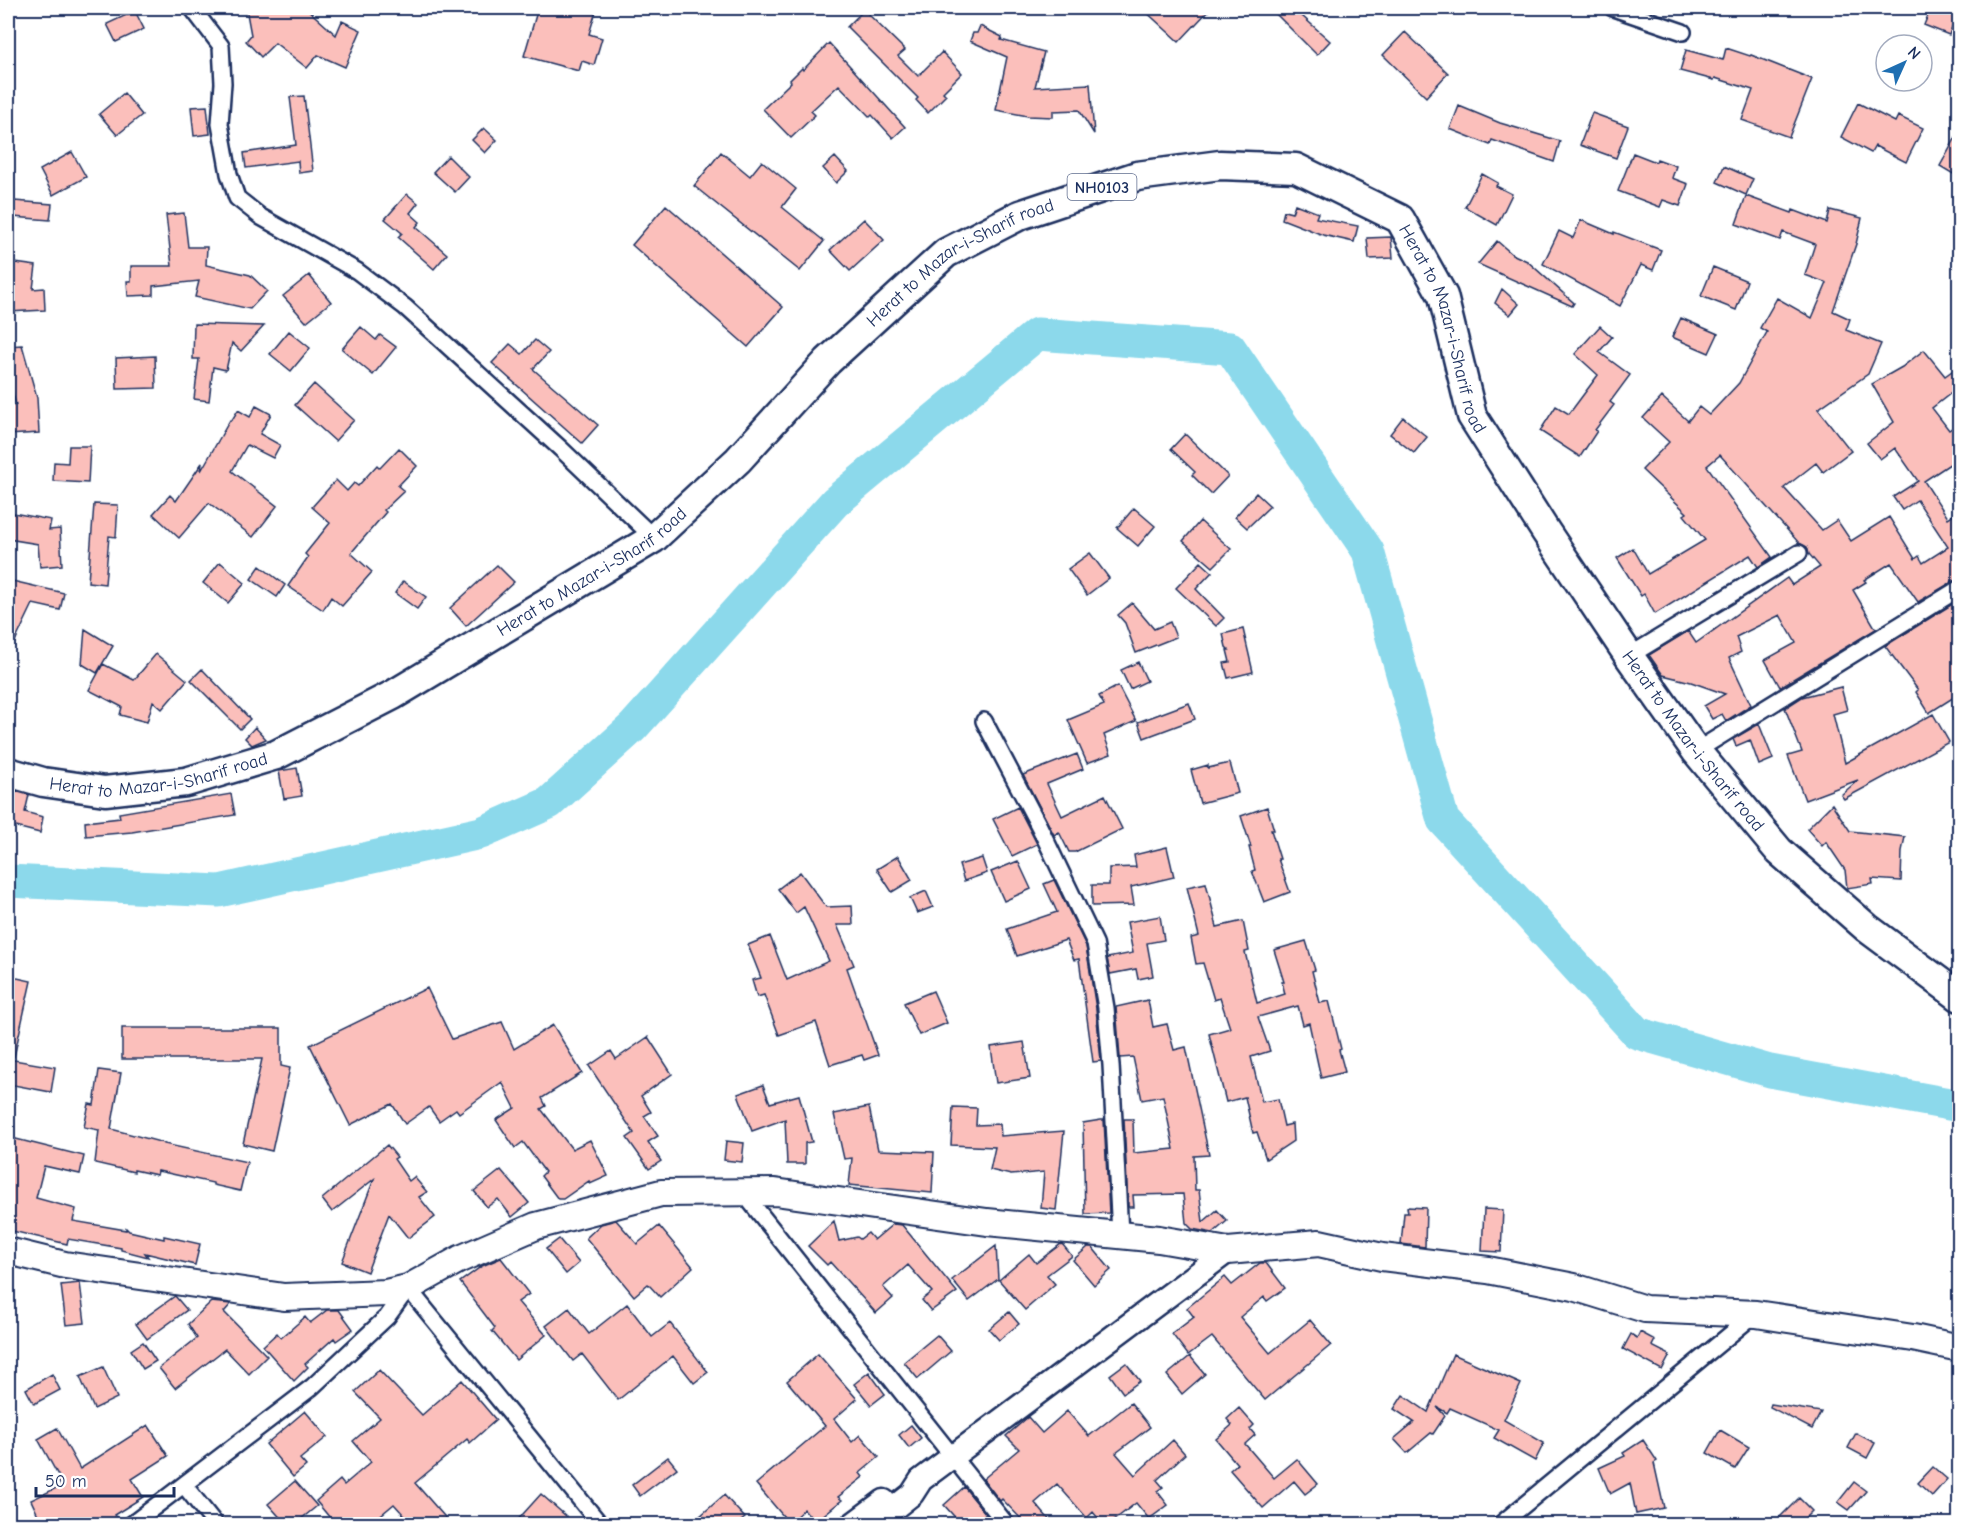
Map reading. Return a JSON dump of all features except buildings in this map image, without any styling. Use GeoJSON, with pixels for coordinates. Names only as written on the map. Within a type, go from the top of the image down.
{"type":"FeatureCollection","features":[{"type":"Feature","properties":{"kind":"highway","name":"Herat to Mazar-i-Sharif road"},"geometry":{"type":"LineString","coordinates":[[8,772],[43,782],[105,791],[186,782],[276,755],[393,695],[654,538],[738,460],[828,361],[946,253],[1020,215],[1137,176],[1220,165],[1296,168],[1400,219],[1443,296],[1472,416],[1546,532],[1696,751],[1779,851],[1867,928],[1959,997]]}},
{"type":"Feature","properties":{"kind":"main road"},"geometry":{"type":"LineString","coordinates":[[8,1251],[65,1265],[284,1297],[386,1293],[408,1288],[460,1259],[536,1226],[661,1193],[775,1192],[987,1222],[1159,1239],[1228,1251],[1319,1243],[1382,1257],[1488,1270],[1574,1287],[1645,1309],[1756,1314],[1913,1338],[1959,1348]]}},
{"type":"Feature","properties":{"kind":"street"},"geometry":{"type":"LineString","coordinates":[[192,8],[220,46],[223,82],[220,124],[229,174],[237,198],[261,217],[357,271],[405,307],[561,449],[654,538]]}},
{"type":"Feature","properties":{"kind":"street"},"geometry":{"type":"LineString","coordinates":[[1613,8],[1683,32]]}},
{"type":"Feature","properties":{"kind":"street"},"geometry":{"type":"LineString","coordinates":[[1629,656],[1800,553]]}},
{"type":"Feature","properties":{"kind":"street"},"geometry":{"type":"LineString","coordinates":[[1696,751],[1959,588]]}},
{"type":"Feature","properties":{"kind":"street"},"geometry":{"type":"LineString","coordinates":[[984,721],[1039,826],[1095,943],[1106,1008],[1111,1065],[1120,1234]]}},
{"type":"Feature","properties":{"kind":"street"},"geometry":{"type":"LineString","coordinates":[[742,1191],[1006,1524]]}},
{"type":"Feature","properties":{"kind":"street"},"geometry":{"type":"LineString","coordinates":[[874,1524],[912,1494],[921,1480],[1228,1251]]}},
{"type":"Feature","properties":{"kind":"street"},"geometry":{"type":"LineString","coordinates":[[132,1524],[312,1387],[387,1317],[408,1288],[600,1524]]}},
{"type":"Feature","properties":{"kind":"street"},"geometry":{"type":"LineString","coordinates":[[1501,1524],[1756,1314]]}},
{"type":"Feature","properties":{"kind":"street"},"geometry":{"type":"LineString","coordinates":[[853,1524],[907,1484],[921,1480]]}},
{"type":"Feature","properties":{"kind":"street"},"geometry":{"type":"LineString","coordinates":[[184,1485],[215,1524]]}},
{"type":"Feature","properties":{"kind":"waterway"},"geometry":{"type":"LineString","coordinates":[[8,881],[219,891],[481,833],[549,803],[633,727],[835,502],[1037,334],[1230,348],[1368,551],[1443,820],[1637,1033],[1770,1071],[1960,1106]]}}]}
